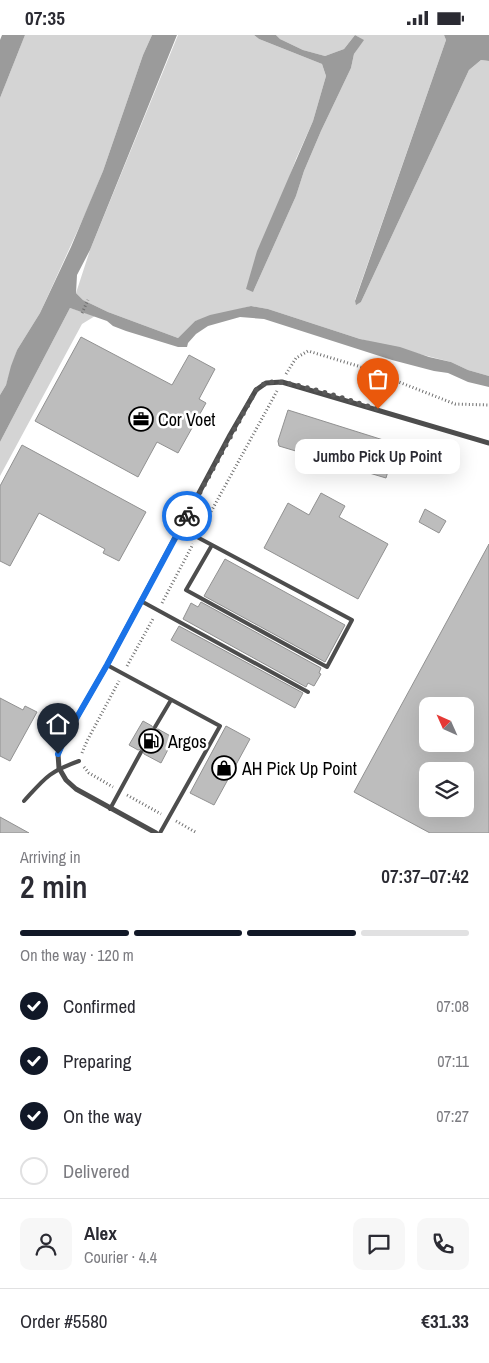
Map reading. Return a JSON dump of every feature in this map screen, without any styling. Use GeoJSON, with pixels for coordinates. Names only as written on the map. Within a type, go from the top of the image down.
{"type":"FeatureCollection","features":[{"type":"Feature","properties":{"kind":"street"},"geometry":{"type":"LineString","coordinates":[[156,833],[76,789],[66,780],[59,768],[58,754],[256,390],[266,383],[282,382],[489,443]]}},
{"type":"Feature","properties":{"kind":"lane"},"geometry":{"type":"LineString","coordinates":[[180,529],[212,545],[352,620],[327,667],[186,591],[212,545]]}},
{"type":"Feature","properties":{"kind":"lane"},"geometry":{"type":"LineString","coordinates":[[142,601],[308,692]]}},
{"type":"Feature","properties":{"kind":"lane"},"geometry":{"type":"LineString","coordinates":[[107,665],[220,726],[160,833]]}},
{"type":"Feature","properties":{"kind":"lane"},"geometry":{"type":"LineString","coordinates":[[155,727],[171,700]]}},
{"type":"Feature","properties":{"kind":"lane"},"geometry":{"type":"LineString","coordinates":[[110,809],[140,752]]}},
{"type":"Feature","properties":{"kind":"lane"},"geometry":{"type":"LineString","coordinates":[[24,801],[47,775],[59,768],[79,761]]}},
{"type":"Feature","properties":{"kind":"path"},"geometry":{"type":"LineString","coordinates":[[82,313],[88,300]]}},
{"type":"Feature","properties":{"kind":"path"},"geometry":{"type":"LineString","coordinates":[[282,382],[296,358],[308,351],[358,366],[456,404],[489,405]]}},
{"type":"Feature","properties":{"kind":"shaded area"},"geometry":{"type":"Polygon","coordinates":[[[2,35],[25,35],[0,98],[0,40],[2,35]]]}},
{"type":"Feature","properties":{"kind":"shaded area"},"geometry":{"type":"Polygon","coordinates":[[[25,35],[152,35],[87,210],[40,313],[17,350],[6,385],[0,395],[0,98],[25,35]]]}},
{"type":"Feature","properties":{"kind":"shaded area"},"geometry":{"type":"Polygon","coordinates":[[[152,35],[177,35],[90,250],[77,275],[76,293],[83,300],[108,312],[178,338],[195,321],[210,315],[251,306],[268,309],[360,339],[400,347],[451,362],[468,370],[489,376],[489,387],[468,382],[448,373],[392,360],[264,319],[240,317],[208,326],[196,334],[187,347],[178,347],[126,331],[113,326],[107,321],[70,308],[0,442],[0,395],[6,385],[17,350],[40,313],[71,247],[103,171],[143,55],[152,35]]]}},
{"type":"Feature","properties":{"kind":"shaded area"},"geometry":{"type":"Polygon","coordinates":[[[178,35],[254,35],[259,39],[322,64],[326,76],[313,121],[285,189],[253,292],[296,196],[304,171],[321,131],[351,68],[354,54],[363,40],[355,35],[444,35],[446,40],[355,300],[356,304],[361,302],[469,70],[481,60],[489,61],[489,376],[468,370],[451,362],[360,339],[268,309],[251,306],[195,321],[178,338],[108,312],[83,300],[76,293],[90,250],[178,35]]]}},
{"type":"Feature","properties":{"kind":"shaded area"},"geometry":{"type":"Polygon","coordinates":[[[254,35],[276,35],[280,39],[303,50],[325,56],[344,49],[355,35],[364,40],[354,54],[351,68],[321,131],[304,171],[296,196],[253,292],[246,289],[257,251],[313,121],[326,76],[322,64],[259,39],[254,35]]]}},
{"type":"Feature","properties":{"kind":"shaded area"},"geometry":{"type":"Polygon","coordinates":[[[276,35],[355,35],[344,49],[325,56],[303,50],[280,39],[276,35]]]}},
{"type":"Feature","properties":{"kind":"shaded area"},"geometry":{"type":"Polygon","coordinates":[[[444,35],[489,35],[489,61],[481,60],[469,70],[361,302],[356,305],[355,301],[446,40],[444,35]]]}},
{"type":"Feature","properties":{"kind":"shaded area"},"geometry":{"type":"Polygon","coordinates":[[[70,308],[95,316],[82,324],[0,476],[0,442],[70,308]]]}},
{"type":"Feature","properties":{"kind":"building"},"geometry":{"type":"Polygon","coordinates":[[[81,337],[172,385],[189,355],[215,369],[199,399],[206,403],[178,453],[157,442],[138,477],[35,421],[81,337]]]}},
{"type":"Feature","properties":{"kind":"building"},"geometry":{"type":"Polygon","coordinates":[[[288,410],[396,444],[386,478],[279,446],[278,441],[288,410]]]}},
{"type":"Feature","properties":{"kind":"building"},"geometry":{"type":"Polygon","coordinates":[[[22,445],[146,512],[119,561],[103,553],[105,549],[39,513],[10,566],[0,561],[0,486],[22,445]]]}},
{"type":"Feature","properties":{"kind":"building"},"geometry":{"type":"Polygon","coordinates":[[[321,493],[345,506],[339,517],[388,544],[358,599],[264,548],[288,503],[309,515],[321,493]]]}},
{"type":"Feature","properties":{"kind":"building"},"geometry":{"type":"Polygon","coordinates":[[[425,509],[446,521],[439,533],[419,522],[425,509]]]}},
{"type":"Feature","properties":{"kind":"building"},"geometry":{"type":"Polygon","coordinates":[[[489,544],[489,833],[430,833],[354,792],[489,544]]]}},
{"type":"Feature","properties":{"kind":"building"},"geometry":{"type":"Polygon","coordinates":[[[225,559],[345,625],[325,662],[204,596],[225,559]]]}},
{"type":"Feature","properties":{"kind":"building"},"geometry":{"type":"Polygon","coordinates":[[[201,602],[321,668],[319,673],[321,674],[314,686],[308,683],[306,687],[183,619],[191,603],[198,607],[201,602]]]}},
{"type":"Feature","properties":{"kind":"building"},"geometry":{"type":"Polygon","coordinates":[[[179,626],[303,693],[295,708],[171,640],[179,626]]]}},
{"type":"Feature","properties":{"kind":"building"},"geometry":{"type":"Polygon","coordinates":[[[0,698],[23,710],[25,706],[37,712],[10,761],[0,756],[0,698]]]}},
{"type":"Feature","properties":{"kind":"building"},"geometry":{"type":"Polygon","coordinates":[[[143,721],[152,726],[154,730],[158,729],[174,738],[161,763],[144,754],[142,749],[138,750],[129,745],[143,721]]]}},
{"type":"Feature","properties":{"kind":"building"},"geometry":{"type":"Polygon","coordinates":[[[226,726],[250,739],[214,805],[190,793],[226,726]]]}},
{"type":"Feature","properties":{"kind":"building"},"geometry":{"type":"Polygon","coordinates":[[[0,817],[29,833],[0,833],[0,817]]]}},
{"type":"Feature","properties":{"kind":"way so far"},"geometry":{"type":"LineString","coordinates":[[187,516],[256,390],[266,383],[282,382],[296,385],[378,409]]}},
{"type":"Feature","properties":{"kind":"place","name":"Jumbo Pick Up Point"},"geometry":{"type":"Point","coordinates":[378,409]}},
{"type":"Feature","properties":{"kind":"place","name":"Cor Voet"},"geometry":{"type":"Point","coordinates":[141,419]}},
{"type":"Feature","properties":{"kind":"place","name":"Argos"},"geometry":{"type":"Point","coordinates":[151,741]}},
{"type":"Feature","properties":{"kind":"place","name":"AH Pick Up Point"},"geometry":{"type":"Point","coordinates":[224,768]}},
{"type":"Feature","properties":{"kind":"route"},"geometry":{"type":"LineString","coordinates":[[58,754],[187,516]]}}]}
